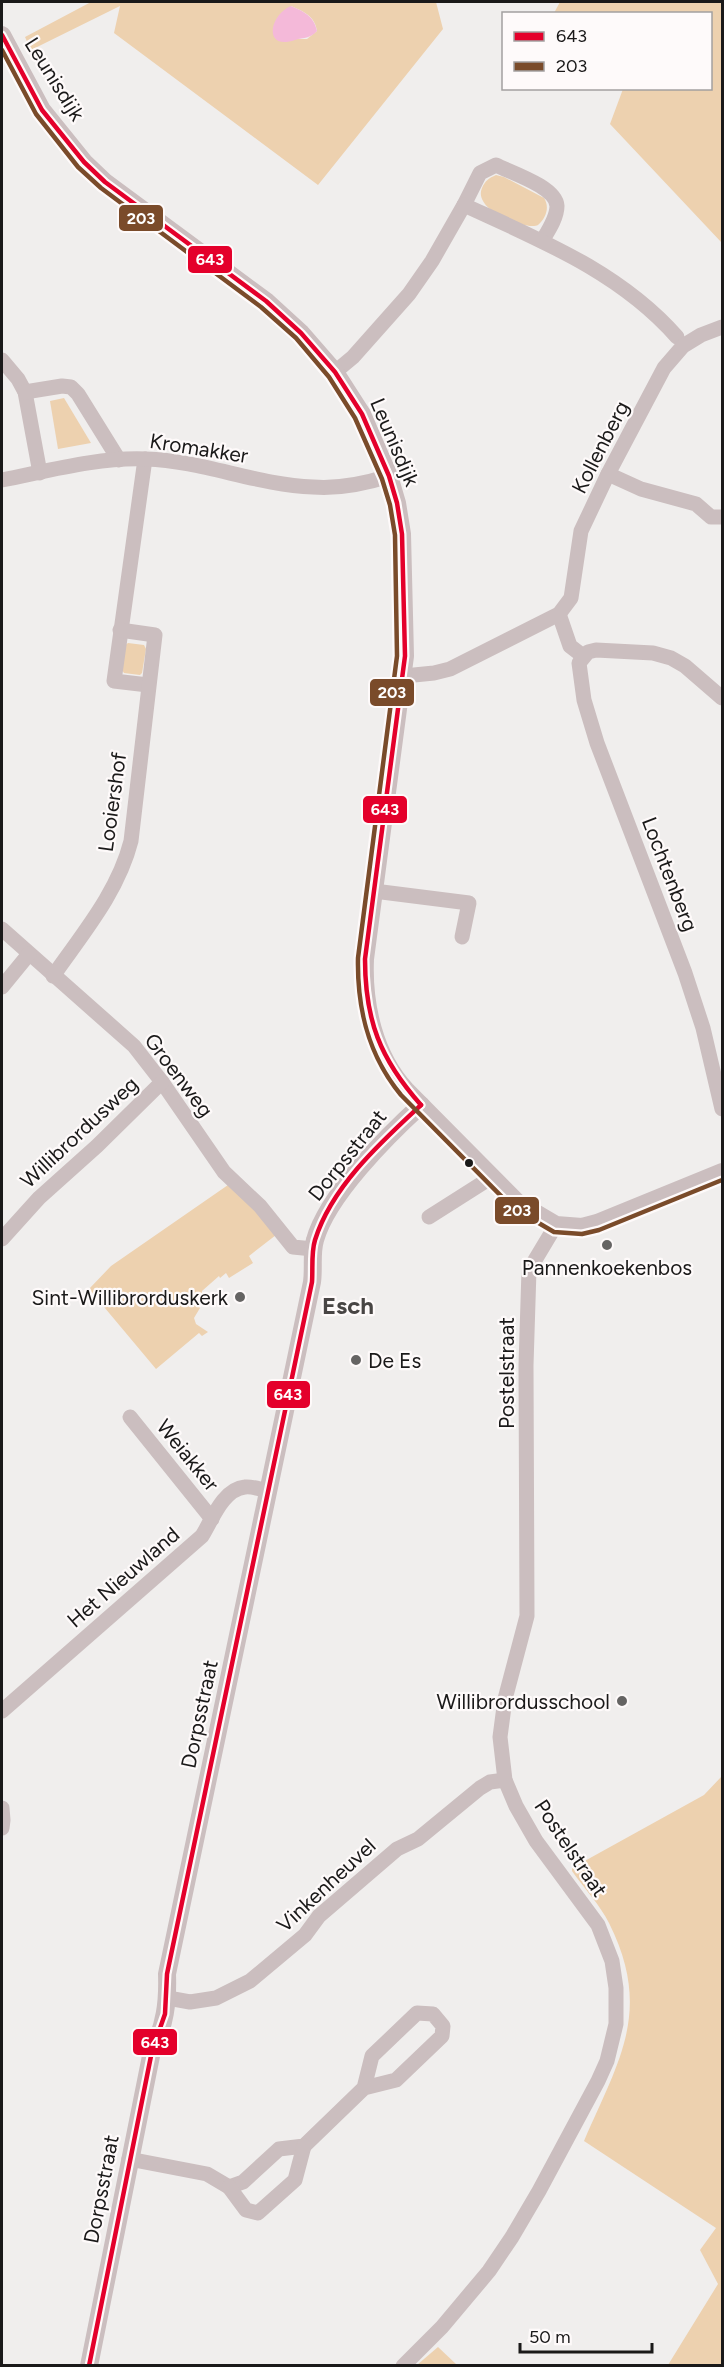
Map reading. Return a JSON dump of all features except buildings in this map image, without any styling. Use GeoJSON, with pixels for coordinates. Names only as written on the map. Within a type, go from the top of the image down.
{"type":"FeatureCollection","features":[{"type":"Feature","properties":{"kind":"street","name":"Leunisdijk"},"geometry":{"type":"LineString","coordinates":[[2,35],[42,110],[84,162],[105,182],[266,302],[301,333],[335,372],[362,414],[389,476],[397,503],[404,552],[404,676],[365,959],[364,984],[370,1018],[378,1044],[398,1081],[492,1177]]}},
{"type":"Feature","properties":{"kind":"street"},"geometry":{"type":"LineString","coordinates":[[335,372],[353,357],[409,294],[432,261],[480,173],[496,165],[548,190],[555,197],[557,207],[542,241]]}},
{"type":"Feature","properties":{"kind":"street"},"geometry":{"type":"LineString","coordinates":[[464,205],[588,265],[644,304],[677,337]]}},
{"type":"Feature","properties":{"kind":"street","name":"Kollenberg"},"geometry":{"type":"LineString","coordinates":[[559,614],[571,598],[581,531],[608,474],[664,368],[674,356],[701,335],[723,327]]}},
{"type":"Feature","properties":{"kind":"street"},"geometry":{"type":"LineString","coordinates":[[2,360],[18,379],[25,392],[40,473]]}},
{"type":"Feature","properties":{"kind":"street"},"geometry":{"type":"LineString","coordinates":[[25,392],[62,386],[71,387],[78,394],[118,460]]}},
{"type":"Feature","properties":{"kind":"street"},"geometry":{"type":"LineString","coordinates":[[145,459],[114,681],[148,685]]}},
{"type":"Feature","properties":{"kind":"street","name":"Kromakker"},"geometry":{"type":"LineString","coordinates":[[2,480],[118,460],[145,459],[173,461],[312,488],[360,485],[389,476]]}},
{"type":"Feature","properties":{"kind":"street"},"geometry":{"type":"LineString","coordinates":[[608,474],[641,489],[696,504],[711,517],[723,517]]}},
{"type":"Feature","properties":{"kind":"street"},"geometry":{"type":"LineString","coordinates":[[404,676],[450,669],[559,614],[570,646],[583,656],[596,650],[653,653],[671,658],[685,666],[723,698]]}},
{"type":"Feature","properties":{"kind":"street","name":"Looiershof"},"geometry":{"type":"LineString","coordinates":[[53,976],[110,894],[125,862],[131,841],[155,635],[120,630]]}},
{"type":"Feature","properties":{"kind":"street","name":"Lochtenberg"},"geometry":{"type":"LineString","coordinates":[[583,656],[579,663],[579,670],[597,743],[686,973],[703,1028],[723,1109]]}},
{"type":"Feature","properties":{"kind":"street"},"geometry":{"type":"LineString","coordinates":[[374,891],[469,903],[462,938]]}},
{"type":"Feature","properties":{"kind":"street","name":"Groenweg"},"geometry":{"type":"LineString","coordinates":[[2,929],[134,1046],[162,1082],[224,1172],[260,1206],[293,1247],[313,1249]]}},
{"type":"Feature","properties":{"kind":"street"},"geometry":{"type":"LineString","coordinates":[[2,987],[29,954]]}},
{"type":"Feature","properties":{"kind":"street","name":"Willibrordusweg"},"geometry":{"type":"LineString","coordinates":[[2,1239],[39,1197],[97,1146],[162,1082]]}},
{"type":"Feature","properties":{"kind":"street","name":"Dorpsstraat"},"geometry":{"type":"LineString","coordinates":[[89,2366],[152,2051],[161,2034],[168,1998],[167,1974],[312,1282],[313,1249],[321,1224],[344,1188],[376,1148],[421,1105]]}},
{"type":"Feature","properties":{"kind":"street"},"geometry":{"type":"LineString","coordinates":[[429,1217],[492,1177],[518,1202],[556,1225],[582,1227],[723,1172]]}},
{"type":"Feature","properties":{"kind":"street","name":"Postelstraat"},"geometry":{"type":"LineString","coordinates":[[403,2366],[442,2327],[489,2271],[512,2237],[539,2192],[598,2081],[612,2045],[616,2024],[616,1988],[612,1961],[598,1925],[536,1841],[516,1806],[505,1780],[500,1737],[505,1699],[527,1616],[529,1554],[526,1365],[529,1270],[556,1225]]}},
{"type":"Feature","properties":{"kind":"street","name":"Weiakker"},"geometry":{"type":"LineString","coordinates":[[130,1417],[212,1519]]}},
{"type":"Feature","properties":{"kind":"street","name":"Het Nieuwland"},"geometry":{"type":"LineString","coordinates":[[2,1711],[202,1536],[224,1499],[233,1491],[245,1487],[269,1491]]}},
{"type":"Feature","properties":{"kind":"street","name":"Vinkenheuvel"},"geometry":{"type":"LineString","coordinates":[[168,1998],[190,2002],[216,1998],[250,1981],[305,1935],[319,1916],[397,1849],[418,1839],[480,1788],[490,1782],[505,1780]]}},
{"type":"Feature","properties":{"kind":"street"},"geometry":{"type":"LineString","coordinates":[[2,1808],[2,1828]]}},
{"type":"Feature","properties":{"kind":"street"},"geometry":{"type":"LineString","coordinates":[[129,2159],[207,2174],[229,2187],[246,2210],[258,2213],[296,2180],[304,2146],[364,2088],[396,2080],[442,2036],[443,2026],[433,2014],[417,2013],[372,2056],[364,2088]]}},
{"type":"Feature","properties":{"kind":"street"},"geometry":{"type":"LineString","coordinates":[[229,2187],[243,2182],[279,2149],[304,2146]]}},
{"type":"Feature","properties":{"kind":"shaded area"},"geometry":{"type":"Polygon","coordinates":[[[91,2],[436,2],[443,29],[318,185],[114,33],[120,6],[31,50],[25,37],[91,2]],[[291,6],[296,39],[307,39],[317,31],[314,21],[291,6]]]}},
{"type":"Feature","properties":{"kind":"shaded area"},"geometry":{"type":"Polygon","coordinates":[[[560,2],[722,2],[722,243],[610,124],[623,90],[712,90],[712,12],[555,12],[560,2]]]}},
{"type":"Feature","properties":{"kind":"shaded area"},"geometry":{"type":"Polygon","coordinates":[[[291,6],[311,18],[317,31],[307,37],[285,42],[278,41],[274,37],[274,24],[283,11],[291,6]]]}},
{"type":"Feature","properties":{"kind":"shaded area"},"geometry":{"type":"Polygon","coordinates":[[[496,175],[544,198],[547,205],[546,212],[538,225],[513,222],[492,211],[485,204],[481,196],[482,188],[487,180],[496,175]]]}},
{"type":"Feature","properties":{"kind":"shaded area"},"geometry":{"type":"Polygon","coordinates":[[[64,398],[91,443],[58,449],[50,401],[64,398]]]}},
{"type":"Feature","properties":{"kind":"shaded area"},"geometry":{"type":"Polygon","coordinates":[[[128,643],[144,645],[146,649],[140,675],[124,673],[122,670],[124,646],[128,643]]]}},
{"type":"Feature","properties":{"kind":"shaded area"},"geometry":{"type":"Polygon","coordinates":[[[228,1185],[253,1208],[276,1235],[249,1256],[253,1263],[229,1278],[226,1273],[220,1278],[219,1276],[202,1291],[202,1297],[206,1301],[199,1306],[194,1318],[196,1324],[208,1332],[202,1336],[199,1333],[156,1369],[89,1289],[111,1266],[228,1185]]]}},
{"type":"Feature","properties":{"kind":"shaded area"},"geometry":{"type":"Polygon","coordinates":[[[722,1776],[722,2365],[668,2365],[718,2284],[700,2250],[716,2228],[584,2141],[619,2060],[630,2009],[629,1983],[622,1954],[609,1923],[572,1868],[704,1795],[722,1776]]]}},
{"type":"Feature","properties":{"kind":"shaded area"},"geometry":{"type":"Polygon","coordinates":[[[438,2347],[457,2365],[417,2365],[438,2347]]]}},
{"type":"Feature","properties":{"kind":"transit line","name":"643"},"geometry":{"type":"LineString","coordinates":[[2,35],[42,110],[84,162],[105,182],[266,301],[301,333],[335,372],[362,414],[389,476],[397,503],[402,534],[405,656],[365,959],[366,981],[372,1020],[385,1055],[421,1105]]}},
{"type":"Feature","properties":{"kind":"transit line","name":"203"},"geometry":{"type":"LineString","coordinates":[[2,50],[36,114],[78,167],[101,188],[261,307],[296,338],[329,377],[355,418],[382,479],[390,505],[395,535],[397,656],[358,958],[358,977],[362,1013],[367,1031],[380,1064],[390,1080],[401,1095],[513,1208],[554,1232],[582,1234],[599,1230],[722,1180]]}},
{"type":"Feature","properties":{"kind":"transit line","name":"643"},"geometry":{"type":"LineString","coordinates":[[89,2366],[152,2051],[165,2014],[167,1974],[312,1282],[315,1240],[323,1220],[345,1183],[374,1150],[421,1105]]}},
{"type":"Feature","properties":{"kind":"place","name":"Pannenkoekenbos"},"geometry":{"type":"Point","coordinates":[607,1245]}},
{"type":"Feature","properties":{"kind":"place","name":"Sint-Willibrorduskerk"},"geometry":{"type":"Point","coordinates":[240,1297]}},
{"type":"Feature","properties":{"kind":"place","name":"De Es"},"geometry":{"type":"Point","coordinates":[356,1360]}},
{"type":"Feature","properties":{"kind":"place","name":"Willibrordusschool"},"geometry":{"type":"Point","coordinates":[622,1701]}},
{"type":"Feature","properties":{"kind":"district","name":"Esch"},"geometry":{"type":"Point","coordinates":[348,1305]}}]}
